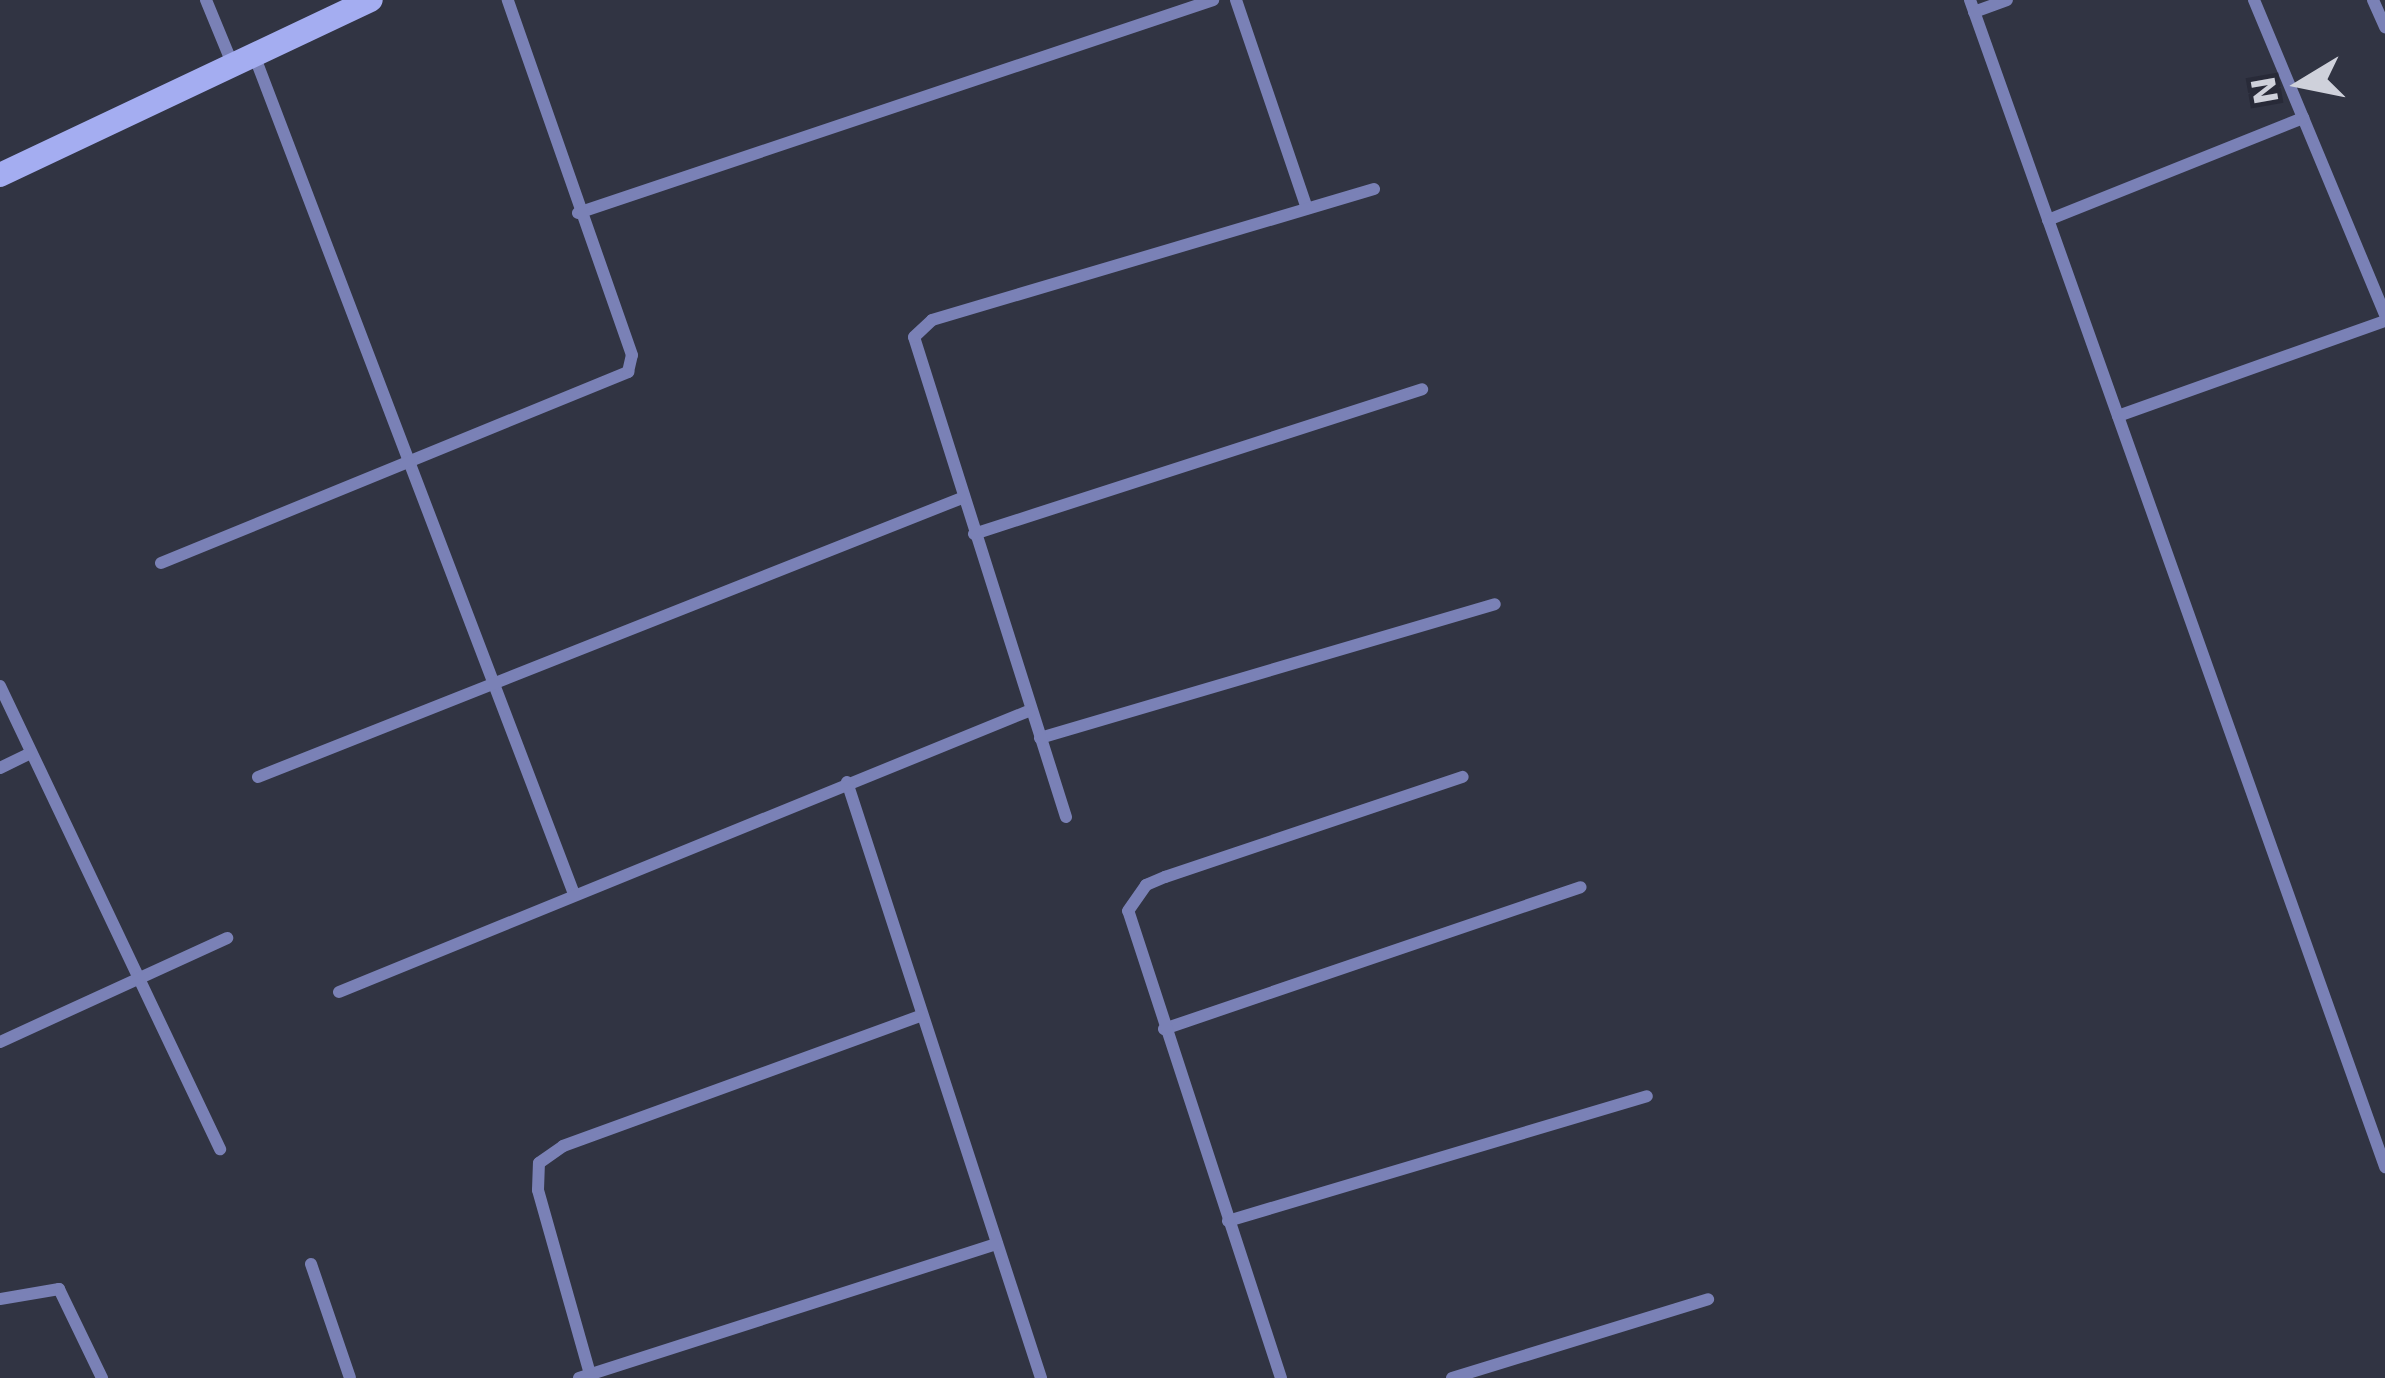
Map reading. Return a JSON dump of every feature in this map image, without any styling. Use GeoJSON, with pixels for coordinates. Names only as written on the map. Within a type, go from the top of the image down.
{"type":"FeatureCollection","features":[{"type":"Feature","properties":{"kind":"street"},"geometry":{"type":"LineString","coordinates":[[206,0],[243,58],[410,462],[574,895]]}},
{"type":"Feature","properties":{"kind":"street"},"geometry":{"type":"LineString","coordinates":[[0,176],[371,0]]}},
{"type":"Feature","properties":{"kind":"street"},"geometry":{"type":"LineString","coordinates":[[160,563],[628,372],[632,355],[578,212],[508,0]]}},
{"type":"Feature","properties":{"kind":"street"},"geometry":{"type":"LineString","coordinates":[[578,212],[1214,0]]}},
{"type":"Feature","properties":{"kind":"street"},"geometry":{"type":"LineString","coordinates":[[1236,0],[1307,208]]}},
{"type":"Feature","properties":{"kind":"street"},"geometry":{"type":"LineString","coordinates":[[2007,0],[1972,6],[2385,1167]]}},
{"type":"Feature","properties":{"kind":"street"},"geometry":{"type":"LineString","coordinates":[[2118,416],[2385,318],[2254,0]]}},
{"type":"Feature","properties":{"kind":"street"},"geometry":{"type":"LineString","coordinates":[[2373,0],[2385,27]]}},
{"type":"Feature","properties":{"kind":"street"},"geometry":{"type":"LineString","coordinates":[[2048,220],[2302,118]]}},
{"type":"Feature","properties":{"kind":"street"},"geometry":{"type":"LineString","coordinates":[[1066,817],[913,347],[920,327],[1374,189]]}},
{"type":"Feature","properties":{"kind":"street"},"geometry":{"type":"LineString","coordinates":[[974,534],[1422,389]]}},
{"type":"Feature","properties":{"kind":"street"},"geometry":{"type":"LineString","coordinates":[[258,777],[494,677],[962,498]]}},
{"type":"Feature","properties":{"kind":"street"},"geometry":{"type":"LineString","coordinates":[[1040,738],[1495,604]]}},
{"type":"Feature","properties":{"kind":"street"},"geometry":{"type":"LineString","coordinates":[[0,686],[220,1150]]}},
{"type":"Feature","properties":{"kind":"street"},"geometry":{"type":"LineString","coordinates":[[339,992],[1031,710]]}},
{"type":"Feature","properties":{"kind":"street"},"geometry":{"type":"LineString","coordinates":[[0,768],[31,753]]}},
{"type":"Feature","properties":{"kind":"street"},"geometry":{"type":"LineString","coordinates":[[1281,1378],[1128,911],[1146,885],[1463,777]]}},
{"type":"Feature","properties":{"kind":"street"},"geometry":{"type":"LineString","coordinates":[[847,782],[1041,1378]]}},
{"type":"Feature","properties":{"kind":"street"},"geometry":{"type":"LineString","coordinates":[[1164,1029],[1580,887]]}},
{"type":"Feature","properties":{"kind":"street"},"geometry":{"type":"LineString","coordinates":[[0,1042],[227,938]]}},
{"type":"Feature","properties":{"kind":"street"},"geometry":{"type":"LineString","coordinates":[[921,1016],[563,1146],[539,1162],[538,1190],[584,1376],[997,1244]]}},
{"type":"Feature","properties":{"kind":"street"},"geometry":{"type":"LineString","coordinates":[[1228,1222],[1647,1096]]}},
{"type":"Feature","properties":{"kind":"street"},"geometry":{"type":"LineString","coordinates":[[2368,1118],[2385,1113]]}},
{"type":"Feature","properties":{"kind":"street"},"geometry":{"type":"LineString","coordinates":[[311,1264],[350,1378]]}},
{"type":"Feature","properties":{"kind":"street"},"geometry":{"type":"LineString","coordinates":[[0,1299],[59,1289],[102,1378]]}},
{"type":"Feature","properties":{"kind":"street"},"geometry":{"type":"LineString","coordinates":[[1452,1378],[1708,1298]]}}]}
